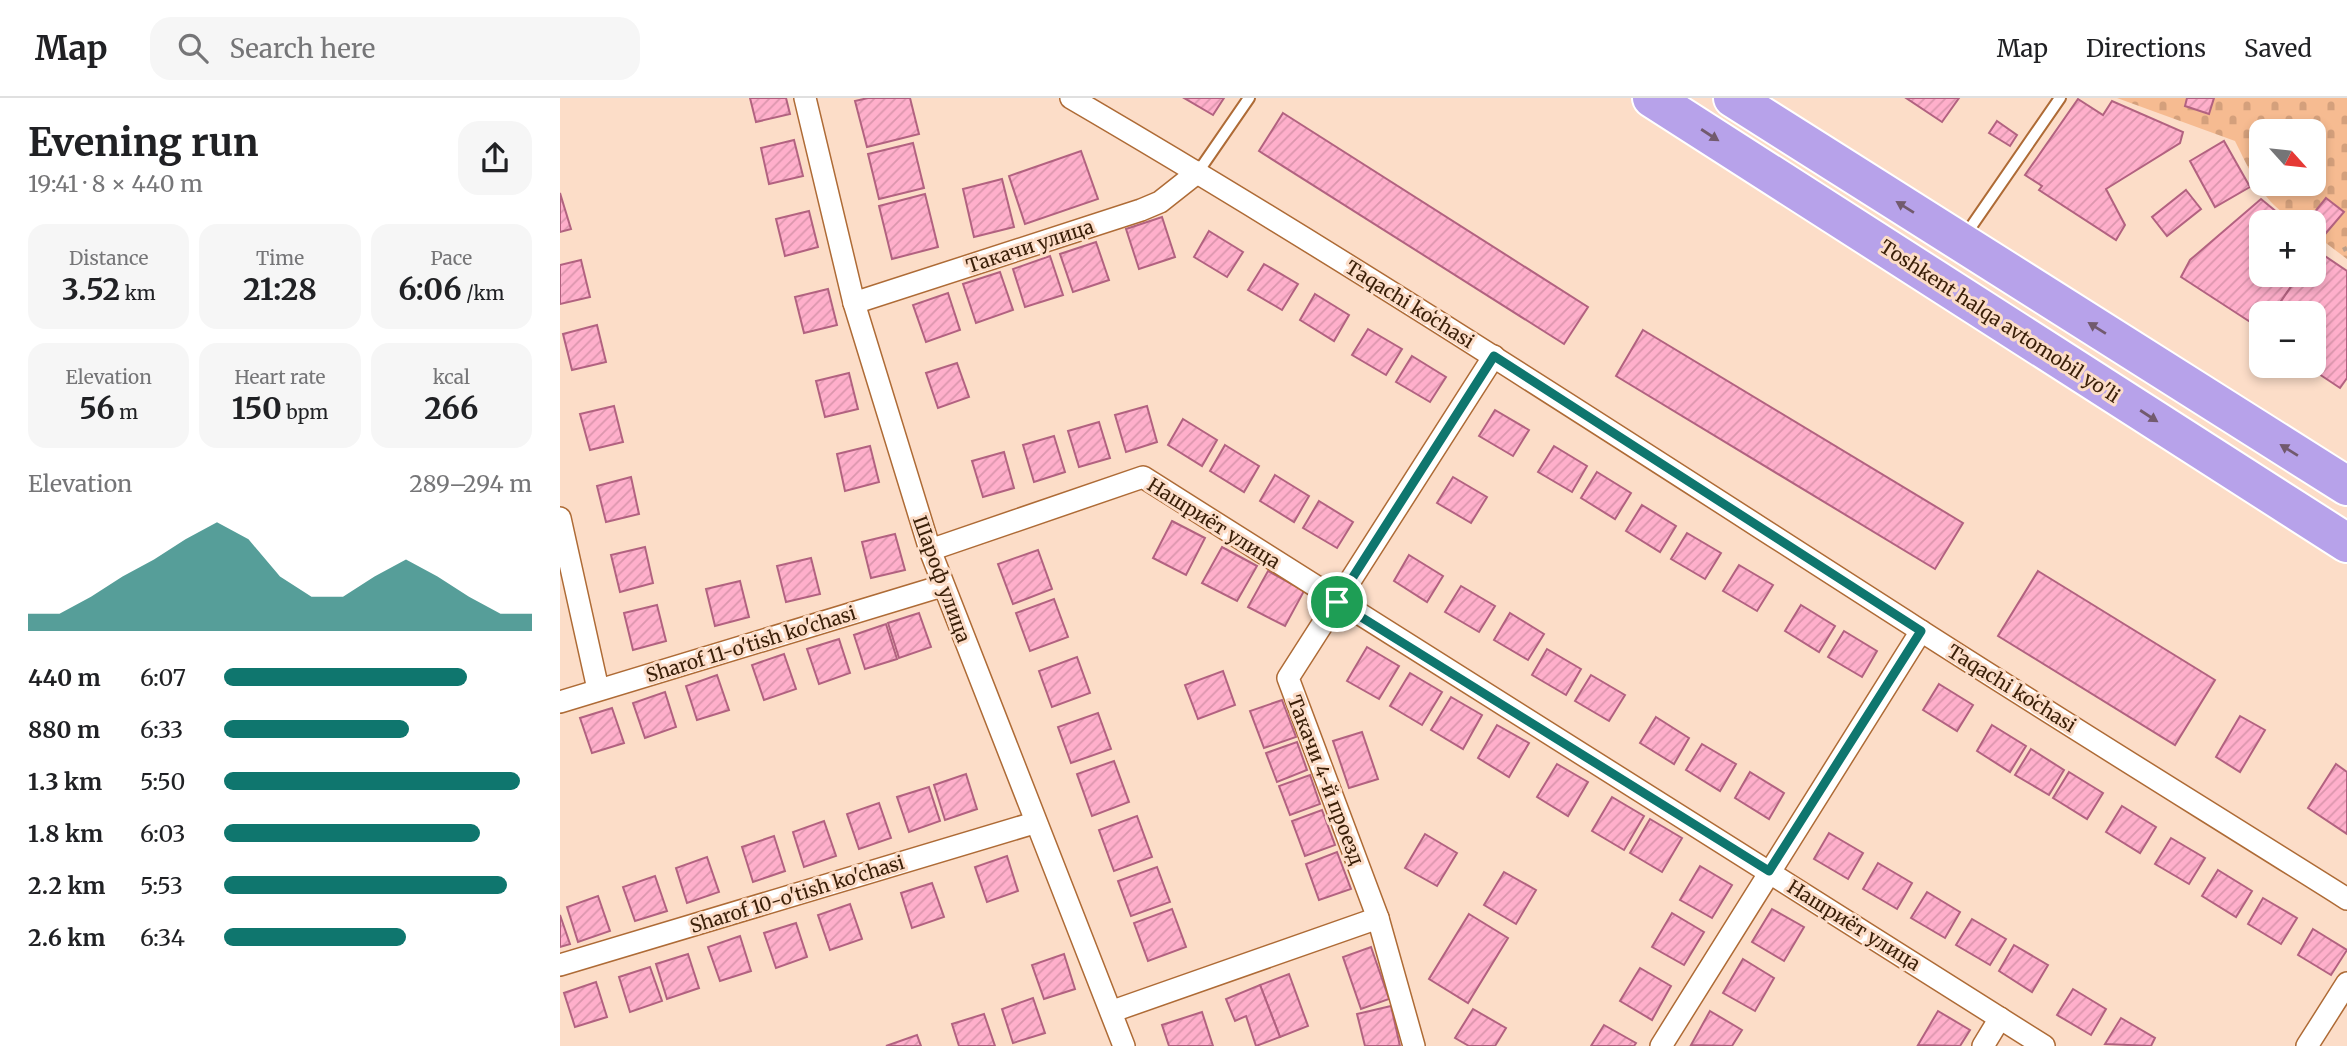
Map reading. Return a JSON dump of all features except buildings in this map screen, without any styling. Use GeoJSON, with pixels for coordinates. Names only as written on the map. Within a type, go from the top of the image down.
{"type":"FeatureCollection","features":[{"type":"Feature","properties":{"kind":"highway","name":"Toshkent halqa avtomobil yo'li"},"geometry":{"type":"LineString","coordinates":[[1653,98],[2347,543]]}},
{"type":"Feature","properties":{"kind":"highway"},"geometry":{"type":"LineString","coordinates":[[1733,98],[2347,486]]}},
{"type":"Feature","properties":{"kind":"street","name":"Шароф улица"},"geometry":{"type":"LineString","coordinates":[[806,98],[854,303],[930,550],[1034,823],[1113,1012],[1118,1044]]}},
{"type":"Feature","properties":{"kind":"street","name":"Taqachi koʻchasi"},"geometry":{"type":"LineString","coordinates":[[1071,98],[1198,172],[1494,356],[1921,631],[2347,899]]}},
{"type":"Feature","properties":{"kind":"street","name":"Такачи улица"},"geometry":{"type":"LineString","coordinates":[[854,303],[1141,210],[1160,202],[1198,172]]}},
{"type":"Feature","properties":{"kind":"street","name":"Такачи 4-й проезд"},"geometry":{"type":"LineString","coordinates":[[1414,1046],[1378,918],[1288,678],[1494,356]]}},
{"type":"Feature","properties":{"kind":"street","name":"Нашриёт улица"},"geometry":{"type":"LineString","coordinates":[[930,550],[1143,477],[1337,602],[2044,1046]]}},
{"type":"Feature","properties":{"kind":"street"},"geometry":{"type":"LineString","coordinates":[[560,517],[598,690]]}},
{"type":"Feature","properties":{"kind":"street","name":"Sharof 11-o'tish ko'chasi"},"geometry":{"type":"LineString","coordinates":[[560,702],[942,586]]}},
{"type":"Feature","properties":{"kind":"street"},"geometry":{"type":"LineString","coordinates":[[1661,1046],[1921,631]]}},
{"type":"Feature","properties":{"kind":"street","name":"Sharof 10-o'tish ko'chasi"},"geometry":{"type":"LineString","coordinates":[[560,965],[1034,823]]}},
{"type":"Feature","properties":{"kind":"street"},"geometry":{"type":"LineString","coordinates":[[1113,1012],[1378,918]]}},
{"type":"Feature","properties":{"kind":"street"},"geometry":{"type":"LineString","coordinates":[[2307,1046],[2347,983]]}},
{"type":"Feature","properties":{"kind":"street"},"geometry":{"type":"LineString","coordinates":[[1983,1046],[2000,1018]]}},
{"type":"Feature","properties":{"kind":"lane"},"geometry":{"type":"LineString","coordinates":[[1198,172],[1249,98]]}},
{"type":"Feature","properties":{"kind":"lane"},"geometry":{"type":"LineString","coordinates":[[1961,242],[2060,98]]}},
{"type":"Feature","properties":{"kind":"green space"},"geometry":{"type":"Polygon","coordinates":[[[2117,98],[2347,98],[2347,259],[2326,243],[2326,210],[2280,210],[2266,196],[2326,196],[2326,119],[2249,119],[2249,168],[2235,141],[2117,98]]]}},
{"type":"Feature","properties":{"kind":"route"},"geometry":{"type":"LineString","coordinates":[[1494,356],[1921,631],[1769,871],[1337,602],[1494,356]]}}]}
